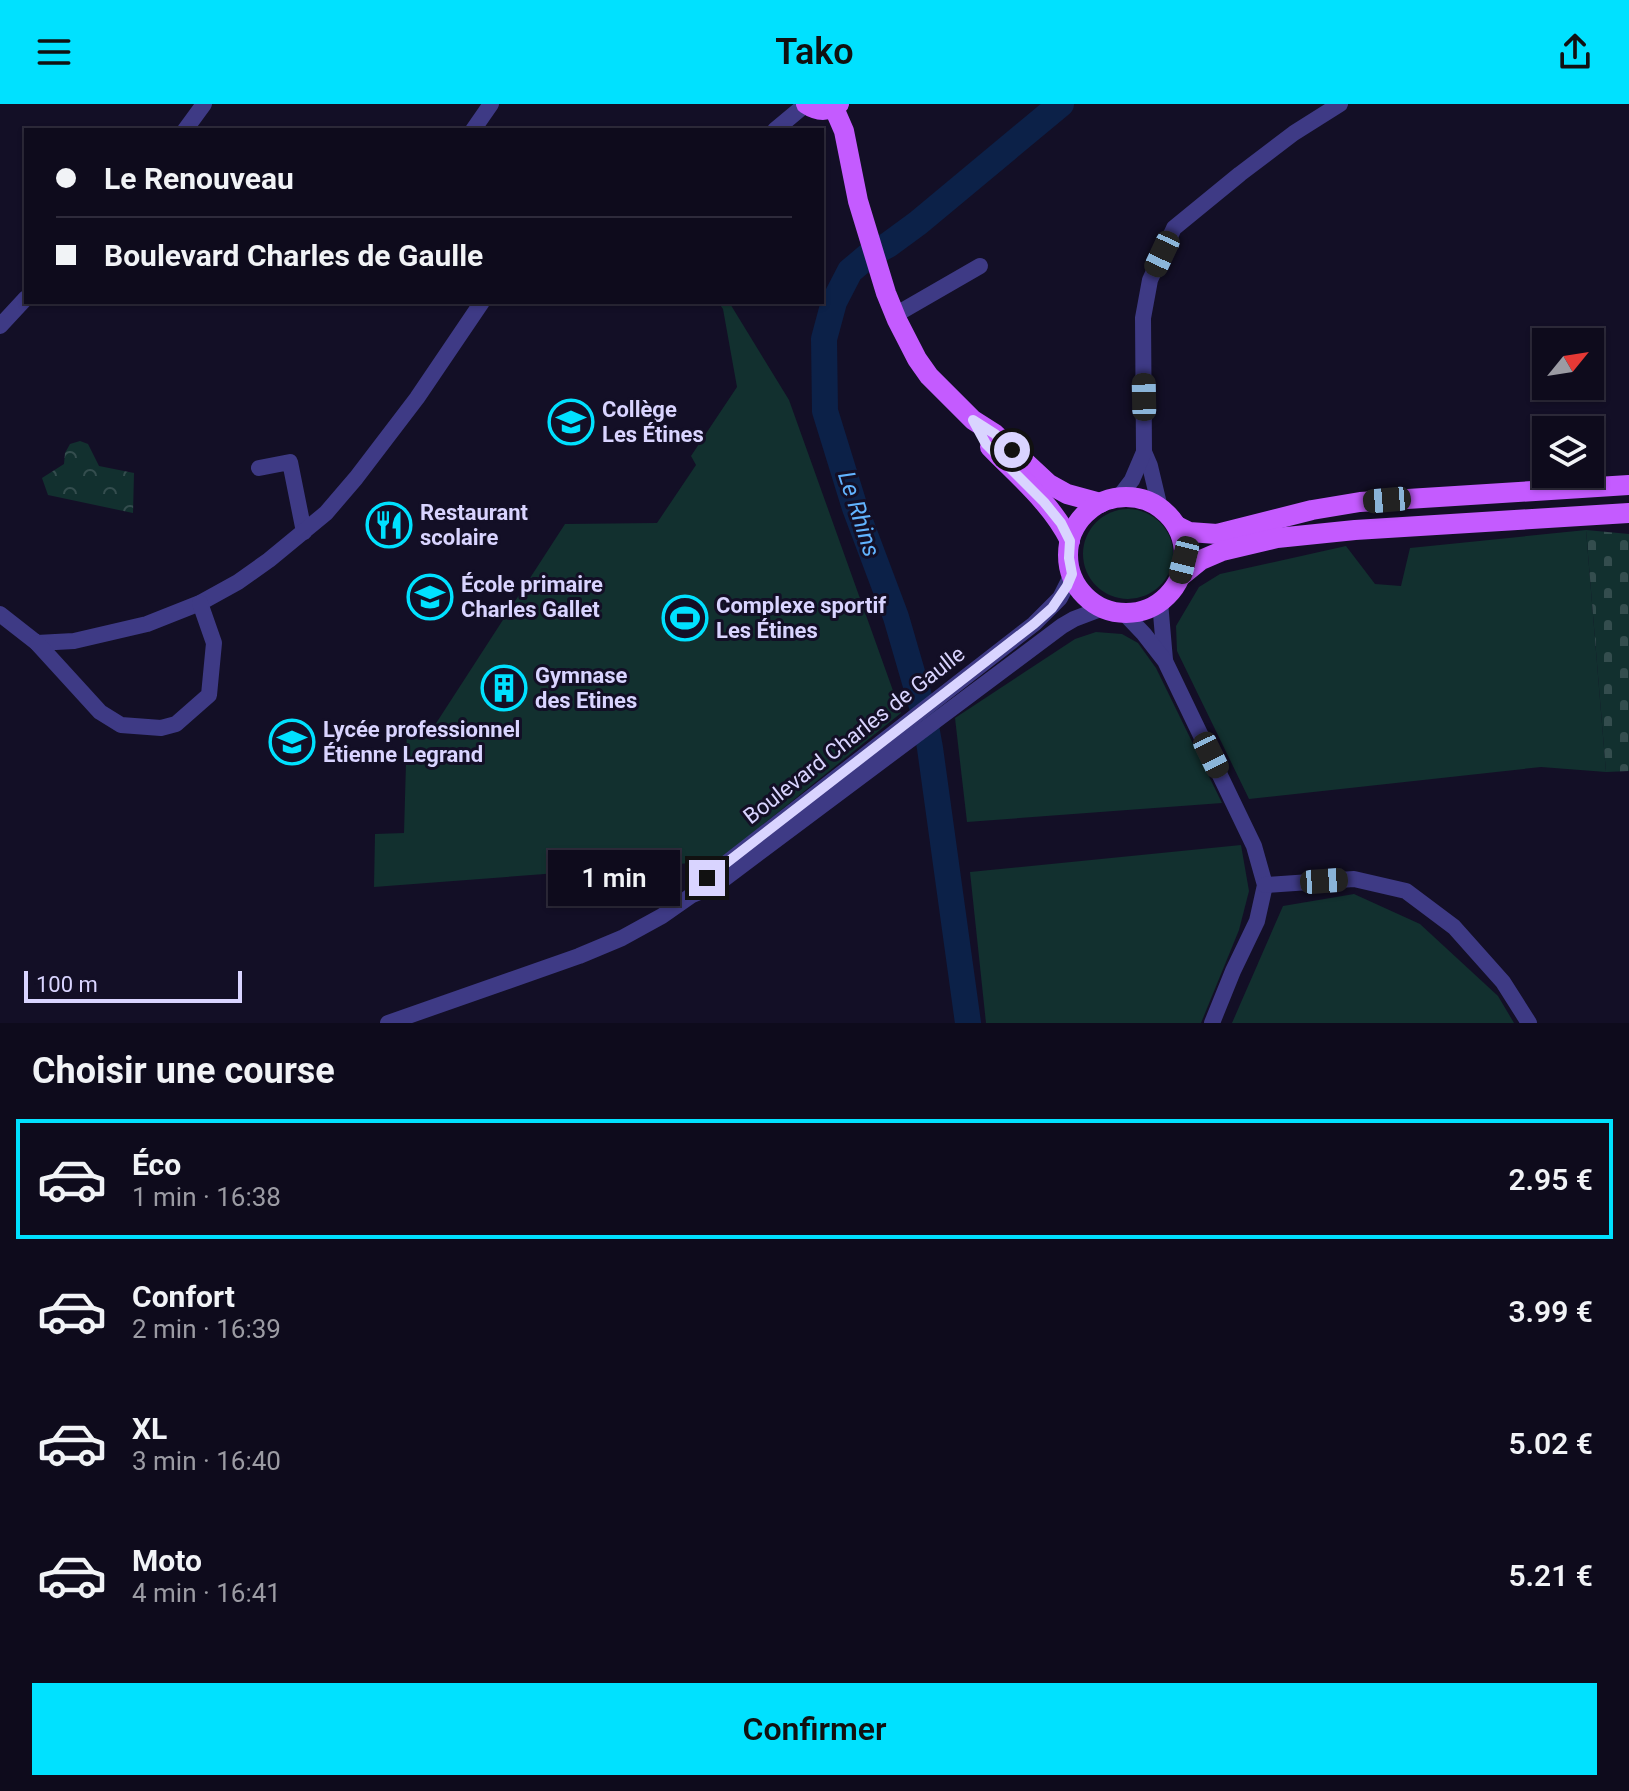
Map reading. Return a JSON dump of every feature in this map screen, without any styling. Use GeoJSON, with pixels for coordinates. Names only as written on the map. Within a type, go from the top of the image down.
{"type":"FeatureCollection","features":[{"type":"Feature","properties":{"kind":"main road"},"geometry":{"type":"LineString","coordinates":[[806,104],[819,110],[836,106],[858,201],[886,293],[909,344],[929,376],[973,420],[995,434],[1049,484],[1067,494],[1109,500],[1140,499],[1160,508],[1177,526],[1189,532],[1217,534],[1312,510],[1360,502],[1629,485]]}},
{"type":"Feature","properties":{"kind":"main road"},"geometry":{"type":"LineString","coordinates":[[973,420],[986,444],[1044,502],[1061,523],[1070,541]]}},
{"type":"Feature","properties":{"kind":"main road"},"geometry":{"type":"LineString","coordinates":[[1109,500],[1081,519],[1070,541],[1069,558],[1072,574],[1084,594],[1103,608],[1124,613],[1149,608],[1172,591],[1180,577],[1184,560],[1183,542],[1177,526]]}},
{"type":"Feature","properties":{"kind":"main road"},"geometry":{"type":"LineString","coordinates":[[1180,577],[1201,560],[1222,551],[1277,538],[1629,513]]}},
{"type":"Feature","properties":{"kind":"street"},"geometry":{"type":"LineString","coordinates":[[186,128],[204,104]]}},
{"type":"Feature","properties":{"kind":"street"},"geometry":{"type":"LineString","coordinates":[[474,128],[491,104]]}},
{"type":"Feature","properties":{"kind":"street"},"geometry":{"type":"LineString","coordinates":[[777,128],[806,104]]}},
{"type":"Feature","properties":{"kind":"street"},"geometry":{"type":"LineString","coordinates":[[1160,508],[1144,452],[1143,318],[1150,280],[1174,228],[1294,133],[1340,104]]}},
{"type":"Feature","properties":{"kind":"street"},"geometry":{"type":"LineString","coordinates":[[895,315],[980,266]]}},
{"type":"Feature","properties":{"kind":"street"},"geometry":{"type":"LineString","coordinates":[[0,326],[24,300]]}},
{"type":"Feature","properties":{"kind":"street"},"geometry":{"type":"LineString","coordinates":[[37,643],[74,641],[147,624],[200,603],[238,582],[304,532],[326,513],[356,478],[417,398],[481,304]]}},
{"type":"Feature","properties":{"kind":"street"},"geometry":{"type":"LineString","coordinates":[[1109,500],[1132,480],[1144,452]]}},
{"type":"Feature","properties":{"kind":"street"},"geometry":{"type":"LineString","coordinates":[[259,468],[290,462],[304,532]]}},
{"type":"Feature","properties":{"kind":"street","name":"Boulevard Charles de Gaulle"},"geometry":{"type":"LineString","coordinates":[[388,1023],[622,938],[692,895],[716,885],[891,745],[961,680],[1034,624],[1052,608],[1072,574]]}},
{"type":"Feature","properties":{"kind":"street"},"geometry":{"type":"LineString","coordinates":[[1160,602],[1165,661]]}},
{"type":"Feature","properties":{"kind":"street"},"geometry":{"type":"LineString","coordinates":[[0,614],[37,643],[100,712],[121,725],[161,728],[176,724],[209,695],[214,643],[200,603]]}},
{"type":"Feature","properties":{"kind":"street","name":"Boulevard Charles de Gaulle"},"geometry":{"type":"LineString","coordinates":[[891,745],[968,697],[1062,626],[1103,608]]}},
{"type":"Feature","properties":{"kind":"street"},"geometry":{"type":"LineString","coordinates":[[1124,613],[1165,661],[1254,846],[1265,885],[1257,921],[1212,1023]]}},
{"type":"Feature","properties":{"kind":"street"},"geometry":{"type":"LineString","coordinates":[[1265,885],[1354,879],[1406,891],[1454,927],[1503,982],[1529,1023]]}},
{"type":"Feature","properties":{"kind":"green space","name":"Complexe sportif Les Étines"},"geometry":{"type":"Polygon","coordinates":[[[719,304],[730,304],[789,400],[901,713],[718,861],[374,887],[375,834],[404,833],[407,728],[433,728],[565,524],[657,523],[696,465],[691,456],[737,387],[723,309],[719,304]]]}},
{"type":"Feature","properties":{"kind":"green space"},"geometry":{"type":"Polygon","coordinates":[[[80,441],[88,444],[99,466],[134,473],[133,513],[48,495],[42,478],[64,464],[70,444],[80,441]]]}},
{"type":"Feature","properties":{"kind":"green space"},"geometry":{"type":"Polygon","coordinates":[[[1119,509],[1137,509],[1153,516],[1166,529],[1173,545],[1173,563],[1166,579],[1153,592],[1137,599],[1119,599],[1103,592],[1090,579],[1083,563],[1083,545],[1090,529],[1103,516],[1119,509]]]}},
{"type":"Feature","properties":{"kind":"green space"},"geometry":{"type":"Polygon","coordinates":[[[1586,530],[1606,772],[1541,767],[1249,799],[1177,651],[1176,626],[1199,587],[1220,574],[1346,546],[1375,584],[1401,586],[1410,548],[1586,530]]]}},
{"type":"Feature","properties":{"kind":"green space"},"geometry":{"type":"Polygon","coordinates":[[[1586,530],[1629,534],[1629,771],[1606,772],[1586,530]]]}},
{"type":"Feature","properties":{"kind":"green space"},"geometry":{"type":"Polygon","coordinates":[[[1096,632],[1122,634],[1138,643],[1156,668],[1222,803],[967,822],[955,718],[1075,639],[1096,632]]]}},
{"type":"Feature","properties":{"kind":"green space"},"geometry":{"type":"Polygon","coordinates":[[[1241,845],[1249,891],[1239,930],[1201,1023],[986,1023],[970,872],[1241,845]]]}},
{"type":"Feature","properties":{"kind":"green space"},"geometry":{"type":"Polygon","coordinates":[[[1354,894],[1420,924],[1498,996],[1514,1023],[1232,1023],[1283,906],[1354,894]]]}},
{"type":"Feature","properties":{"kind":"waterway","name":"Le Rhins"},"geometry":{"type":"LineString","coordinates":[[968,1023],[923,710],[896,617],[855,508],[825,411],[824,339],[834,302],[850,271],[918,223],[1061,104]]}},
{"type":"Feature","properties":{"kind":"place","name":"Collège Les Étines"},"geometry":{"type":"Point","coordinates":[571,422]}},
{"type":"Feature","properties":{"kind":"place","name":"Restaurant scolaire"},"geometry":{"type":"Point","coordinates":[389,525]}},
{"type":"Feature","properties":{"kind":"place","name":"École primaire Charles Gallet"},"geometry":{"type":"Point","coordinates":[430,597]}},
{"type":"Feature","properties":{"kind":"place","name":"Complexe sportif Les Étines"},"geometry":{"type":"Point","coordinates":[685,618]}},
{"type":"Feature","properties":{"kind":"place","name":"Gymnase des Etines"},"geometry":{"type":"Point","coordinates":[504,688]}},
{"type":"Feature","properties":{"kind":"place","name":"Lycée professionnel Étienne Legrand"},"geometry":{"type":"Point","coordinates":[292,742]}},
{"type":"Feature","properties":{"kind":"route"},"geometry":{"type":"LineString","coordinates":[[707,878],[1034,624],[1060,598],[1072,574],[1070,541],[1061,523],[1044,502],[986,444],[973,420],[1012,450]]}}]}
